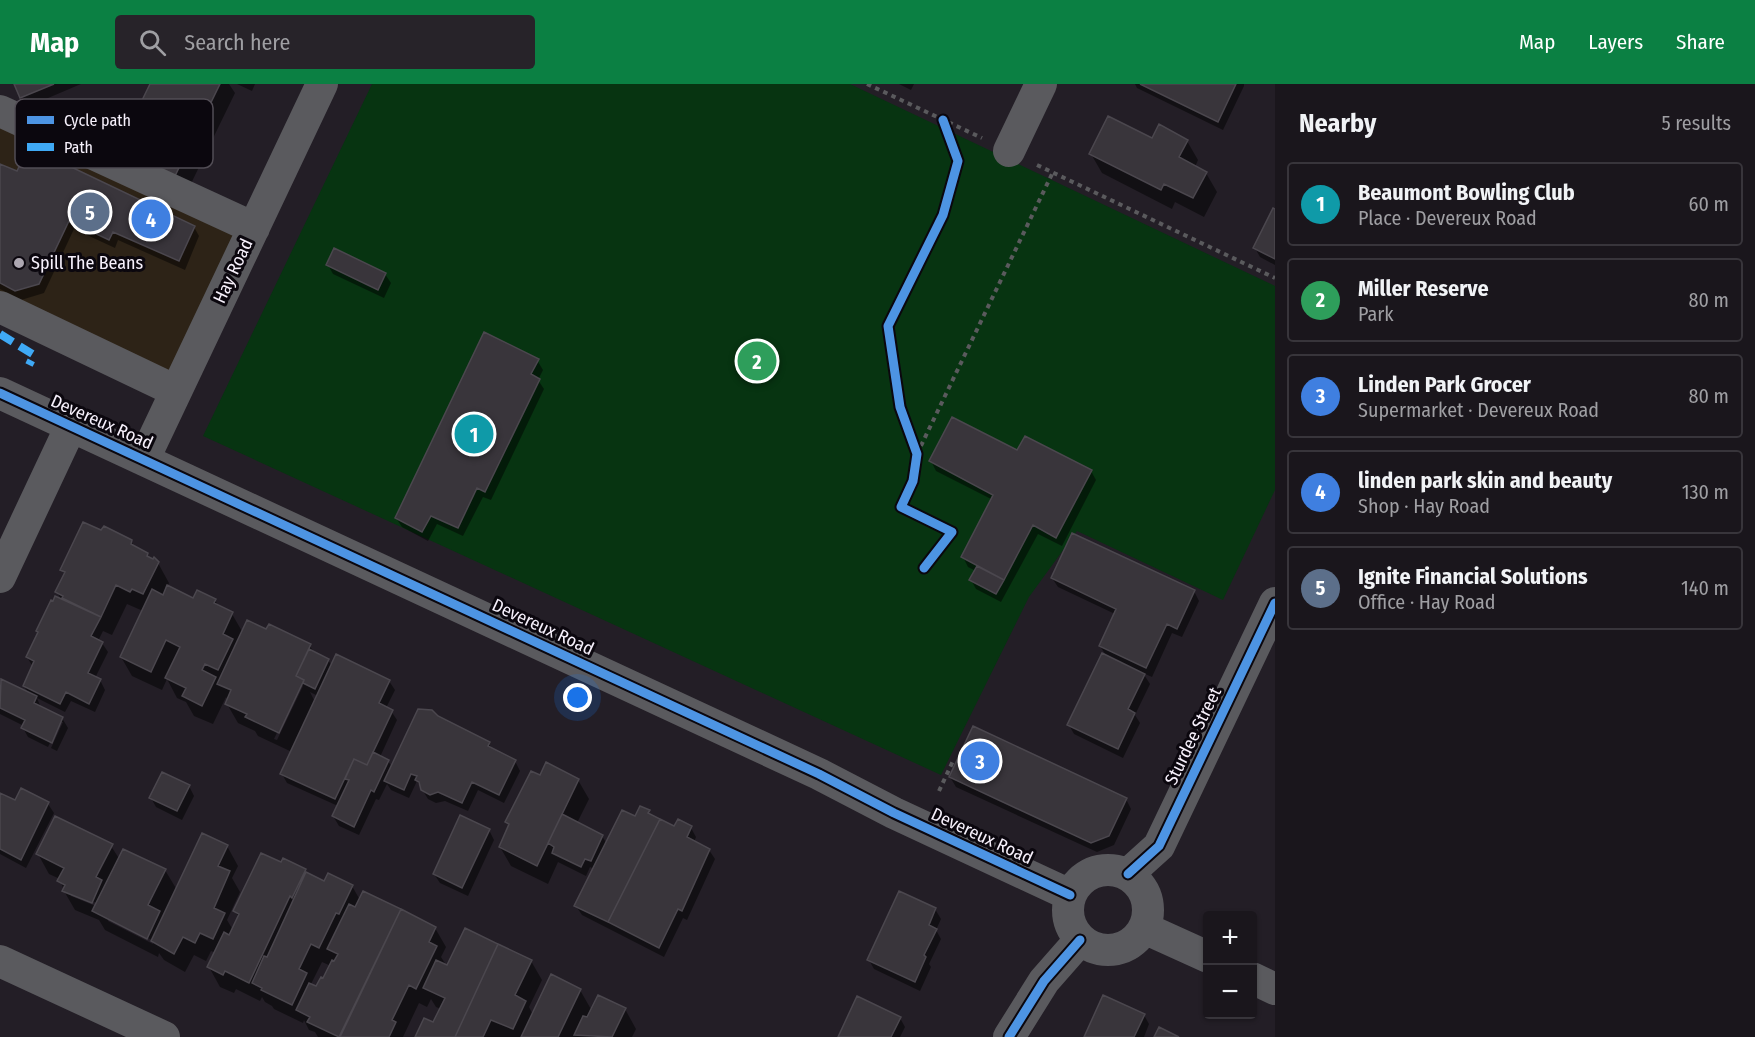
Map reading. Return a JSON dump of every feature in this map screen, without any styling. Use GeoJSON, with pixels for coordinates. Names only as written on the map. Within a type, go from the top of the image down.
{"type":"FeatureCollection","features":[{"type":"Feature","properties":{"kind":"street","name":"Hay Road"},"geometry":{"type":"LineString","coordinates":[[144,459],[322,84]]}},
{"type":"Feature","properties":{"kind":"street"},"geometry":{"type":"LineString","coordinates":[[1009,151],[1041,84]]}},
{"type":"Feature","properties":{"kind":"street"},"geometry":{"type":"LineString","coordinates":[[0,111],[15,118]]}},
{"type":"Feature","properties":{"kind":"street"},"geometry":{"type":"LineString","coordinates":[[124,168],[254,228]]}},
{"type":"Feature","properties":{"kind":"street"},"geometry":{"type":"LineString","coordinates":[[0,307],[176,391]]}},
{"type":"Feature","properties":{"kind":"street","name":"Devereux Road"},"geometry":{"type":"LineString","coordinates":[[0,393],[809,769],[894,813],[1070,895]]}},
{"type":"Feature","properties":{"kind":"street"},"geometry":{"type":"LineString","coordinates":[[0,577],[71,426]]}},
{"type":"Feature","properties":{"kind":"street","name":"Sturdee Street"},"geometry":{"type":"LineString","coordinates":[[1128,874],[1159,846],[1275,603]]}},
{"type":"Feature","properties":{"kind":"street"},"geometry":{"type":"LineString","coordinates":[[1107,869],[1128,874],[1138,883],[1146,897],[1148,911],[1144,928],[1136,940],[1118,949],[1105,951],[1091,947],[1080,940],[1072,929],[1067,912],[1070,895],[1077,883],[1093,872],[1107,869]]}},
{"type":"Feature","properties":{"kind":"street"},"geometry":{"type":"LineString","coordinates":[[1144,928],[1203,955]]}},
{"type":"Feature","properties":{"kind":"street"},"geometry":{"type":"LineString","coordinates":[[1009,1037],[1044,981],[1080,940]]}},
{"type":"Feature","properties":{"kind":"street"},"geometry":{"type":"LineString","coordinates":[[0,961],[164,1037]]}},
{"type":"Feature","properties":{"kind":"street"},"geometry":{"type":"LineString","coordinates":[[1257,980],[1275,989]]}},
{"type":"Feature","properties":{"kind":"path"},"geometry":{"type":"LineString","coordinates":[[867,84],[1275,278]]}},
{"type":"Feature","properties":{"kind":"path"},"geometry":{"type":"LineString","coordinates":[[943,120],[946,130]]}},
{"type":"Feature","properties":{"kind":"path"},"geometry":{"type":"LineString","coordinates":[[915,454],[1053,172]]}},
{"type":"Feature","properties":{"kind":"path"},"geometry":{"type":"LineString","coordinates":[[939,791],[953,761]]}},
{"type":"Feature","properties":{"kind":"shaded area"},"geometry":{"type":"Polygon","coordinates":[[[0,111],[15,118],[15,168],[124,168],[254,228],[176,391],[0,307],[0,111]]]}},
{"type":"Feature","properties":{"kind":"green space"},"geometry":{"type":"Polygon","coordinates":[[[372,84],[850,84],[1275,286],[1275,490],[1223,600],[1077,531],[1029,597],[941,775],[203,436],[372,84]]]}},
{"type":"Feature","properties":{"kind":"building"},"geometry":{"type":"Polygon","coordinates":[[[14,84],[54,84],[20,98],[14,84]]]}},
{"type":"Feature","properties":{"kind":"building"},"geometry":{"type":"Polygon","coordinates":[[[150,84],[220,84],[213,99],[143,99],[150,84]]]}},
{"type":"Feature","properties":{"kind":"building"},"geometry":{"type":"Polygon","coordinates":[[[1140,84],[1236,84],[1218,122],[1140,84]]]}},
{"type":"Feature","properties":{"kind":"building"},"geometry":{"type":"Polygon","coordinates":[[[1108,116],[1152,138],[1159,124],[1188,140],[1179,157],[1207,172],[1193,198],[1164,184],[1161,190],[1089,154],[1108,116]]]}},
{"type":"Feature","properties":{"kind":"building"},"geometry":{"type":"Polygon","coordinates":[[[0,164],[17,171],[18,168],[73,168],[195,226],[179,261],[113,232],[109,240],[69,221],[39,284],[15,291],[0,283],[0,164]]]}},
{"type":"Feature","properties":{"kind":"building"},"geometry":{"type":"Polygon","coordinates":[[[149,168],[179,168],[173,180],[149,168]]]}},
{"type":"Feature","properties":{"kind":"building"},"geometry":{"type":"Polygon","coordinates":[[[1273,208],[1275,209],[1275,259],[1253,248],[1273,208]]]}},
{"type":"Feature","properties":{"kind":"building"},"geometry":{"type":"Polygon","coordinates":[[[334,248],[386,273],[378,290],[326,265],[334,248]]]}},
{"type":"Feature","properties":{"kind":"building"},"geometry":{"type":"Polygon","coordinates":[[[484,332],[539,359],[531,374],[540,379],[485,492],[477,488],[458,528],[431,516],[422,532],[395,518],[484,332]]]}},
{"type":"Feature","properties":{"kind":"building"},"geometry":{"type":"Polygon","coordinates":[[[952,417],[1017,450],[1025,436],[1092,470],[1056,538],[1033,525],[1004,580],[961,557],[993,495],[929,461],[952,417]]]}},
{"type":"Feature","properties":{"kind":"building"},"geometry":{"type":"Polygon","coordinates":[[[83,522],[101,530],[104,526],[132,540],[131,544],[159,562],[143,594],[132,589],[130,592],[116,585],[101,617],[62,598],[63,596],[55,592],[65,572],[60,570],[83,522]]]}},
{"type":"Feature","properties":{"kind":"building"},"geometry":{"type":"Polygon","coordinates":[[[1072,533],[1195,590],[1177,629],[1167,624],[1146,668],[1099,646],[1116,609],[1051,578],[1072,533]]]}},
{"type":"Feature","properties":{"kind":"building"},"geometry":{"type":"Polygon","coordinates":[[[977,566],[1004,580],[996,594],[969,580],[977,566]]]}},
{"type":"Feature","properties":{"kind":"building"},"geometry":{"type":"Polygon","coordinates":[[[167,585],[193,598],[197,590],[216,599],[214,603],[233,612],[223,634],[233,639],[218,670],[205,664],[202,670],[216,677],[202,706],[182,696],[186,688],[165,678],[180,647],[166,640],[151,672],[120,657],[152,589],[163,595],[167,585]]]}},
{"type":"Feature","properties":{"kind":"building"},"geometry":{"type":"Polygon","coordinates":[[[55,596],[101,617],[91,636],[103,642],[88,673],[101,679],[89,704],[66,692],[60,704],[23,686],[34,661],[26,657],[38,632],[36,631],[55,596]]]}},
{"type":"Feature","properties":{"kind":"building"},"geometry":{"type":"Polygon","coordinates":[[[247,620],[266,629],[269,624],[311,644],[296,676],[304,680],[279,733],[245,717],[247,714],[225,704],[231,690],[217,684],[247,620]]]}},
{"type":"Feature","properties":{"kind":"building"},"geometry":{"type":"Polygon","coordinates":[[[309,649],[329,659],[315,689],[303,683],[304,680],[296,676],[309,649]]]}},
{"type":"Feature","properties":{"kind":"building"},"geometry":{"type":"Polygon","coordinates":[[[1102,653],[1145,674],[1128,709],[1135,713],[1118,749],[1067,725],[1102,653]]]}},
{"type":"Feature","properties":{"kind":"building"},"geometry":{"type":"Polygon","coordinates":[[[336,654],[390,680],[379,703],[393,710],[367,765],[354,759],[335,799],[280,774],[336,654]]]}},
{"type":"Feature","properties":{"kind":"building"},"geometry":{"type":"Polygon","coordinates":[[[1,679],[37,696],[34,703],[63,717],[52,743],[21,728],[25,720],[0,708],[1,679]]]}},
{"type":"Feature","properties":{"kind":"building"},"geometry":{"type":"Polygon","coordinates":[[[418,709],[432,710],[438,716],[490,742],[488,746],[516,760],[499,795],[472,782],[462,803],[438,792],[430,795],[421,790],[419,782],[415,780],[417,776],[411,774],[404,790],[384,781],[418,709]]]}},
{"type":"Feature","properties":{"kind":"building"},"geometry":{"type":"Polygon","coordinates":[[[973,726],[1127,798],[1109,836],[1091,843],[949,777],[973,726]]]}},
{"type":"Feature","properties":{"kind":"building"},"geometry":{"type":"Polygon","coordinates":[[[373,752],[389,760],[374,792],[371,790],[354,827],[332,816],[349,780],[345,779],[354,759],[367,765],[373,752]]]}},
{"type":"Feature","properties":{"kind":"building"},"geometry":{"type":"Polygon","coordinates":[[[546,762],[579,779],[537,866],[499,847],[509,824],[505,822],[531,771],[540,775],[546,762]]]}},
{"type":"Feature","properties":{"kind":"building"},"geometry":{"type":"Polygon","coordinates":[[[162,772],[190,785],[177,811],[149,798],[162,772]]]}},
{"type":"Feature","properties":{"kind":"building"},"geometry":{"type":"Polygon","coordinates":[[[21,788],[49,802],[21,860],[0,849],[0,793],[15,800],[21,788]]]}},
{"type":"Feature","properties":{"kind":"building"},"geometry":{"type":"Polygon","coordinates":[[[640,806],[650,810],[648,813],[660,819],[608,922],[574,906],[622,810],[635,816],[640,806]]]}},
{"type":"Feature","properties":{"kind":"building"},"geometry":{"type":"Polygon","coordinates":[[[562,814],[603,835],[591,861],[585,859],[581,867],[552,853],[554,847],[548,843],[562,814]]]}},
{"type":"Feature","properties":{"kind":"building"},"geometry":{"type":"Polygon","coordinates":[[[460,815],[490,829],[462,888],[433,874],[460,815]]]}},
{"type":"Feature","properties":{"kind":"building"},"geometry":{"type":"Polygon","coordinates":[[[55,816],[113,844],[96,877],[102,880],[92,903],[62,891],[65,885],[57,881],[64,868],[36,854],[55,816]]]}},
{"type":"Feature","properties":{"kind":"building"},"geometry":{"type":"Polygon","coordinates":[[[660,819],[674,826],[678,819],[692,826],[687,837],[710,849],[682,911],[678,909],[659,948],[608,922],[660,819]]]}},
{"type":"Feature","properties":{"kind":"building"},"geometry":{"type":"Polygon","coordinates":[[[202,833],[228,845],[218,866],[230,871],[214,908],[225,913],[213,939],[200,933],[195,943],[183,937],[174,954],[151,941],[202,833]]]}},
{"type":"Feature","properties":{"kind":"building"},"geometry":{"type":"Polygon","coordinates":[[[123,849],[166,869],[148,905],[160,911],[147,939],[92,911],[123,849]]]}},
{"type":"Feature","properties":{"kind":"building"},"geometry":{"type":"Polygon","coordinates":[[[261,853],[281,862],[283,858],[306,869],[292,898],[290,896],[249,983],[225,971],[223,975],[207,967],[224,932],[229,935],[239,914],[233,911],[261,853]]]}},
{"type":"Feature","properties":{"kind":"building"},"geometry":{"type":"Polygon","coordinates":[[[306,872],[324,881],[328,873],[353,885],[319,948],[311,944],[299,969],[307,973],[292,1005],[252,983],[264,956],[267,957],[306,872]]]}},
{"type":"Feature","properties":{"kind":"building"},"geometry":{"type":"Polygon","coordinates":[[[363,891],[401,909],[339,1037],[307,1022],[310,1017],[296,1010],[309,983],[316,986],[338,954],[327,949],[349,904],[355,907],[363,891]]]}},
{"type":"Feature","properties":{"kind":"building"},"geometry":{"type":"Polygon","coordinates":[[[899,891],[936,908],[929,925],[937,929],[924,955],[926,957],[915,982],[867,960],[899,891]]]}},
{"type":"Feature","properties":{"kind":"building"},"geometry":{"type":"Polygon","coordinates":[[[401,909],[436,927],[429,942],[437,946],[416,989],[409,985],[392,1020],[396,1022],[389,1037],[340,1037],[401,909]]]}},
{"type":"Feature","properties":{"kind":"building"},"geometry":{"type":"Polygon","coordinates":[[[465,928],[498,944],[455,1037],[415,1037],[424,1018],[433,1022],[445,998],[423,988],[436,960],[447,965],[465,928]]]}},
{"type":"Feature","properties":{"kind":"building"},"geometry":{"type":"Polygon","coordinates":[[[498,944],[532,960],[515,995],[526,1001],[513,1029],[491,1020],[483,1037],[455,1037],[498,944]]]}},
{"type":"Feature","properties":{"kind":"building"},"geometry":{"type":"Polygon","coordinates":[[[551,974],[581,989],[558,1037],[521,1037],[551,974]]]}},
{"type":"Feature","properties":{"kind":"building"},"geometry":{"type":"Polygon","coordinates":[[[598,995],[626,1008],[612,1037],[574,1035],[583,1016],[587,1017],[598,995]]]}},
{"type":"Feature","properties":{"kind":"building"},"geometry":{"type":"Polygon","coordinates":[[[1103,995],[1145,1014],[1134,1037],[1084,1037],[1103,995]]]}},
{"type":"Feature","properties":{"kind":"building"},"geometry":{"type":"Polygon","coordinates":[[[857,996],[901,1017],[891,1037],[838,1037],[857,996]]]}},
{"type":"Feature","properties":{"kind":"building"},"geometry":{"type":"Polygon","coordinates":[[[1159,1027],[1179,1037],[1154,1037],[1159,1027]]]}},
{"type":"Feature","properties":{"kind":"marked path"},"geometry":{"type":"LineString","coordinates":[[0,334],[34,355],[29,365]]}},
{"type":"Feature","properties":{"kind":"cycle path"},"geometry":{"type":"LineString","coordinates":[[924,568],[952,532],[901,507],[913,481],[917,454],[900,407],[888,326],[943,215],[958,161],[943,120]]}},
{"type":"Feature","properties":{"kind":"cycle path"},"geometry":{"type":"LineString","coordinates":[[0,393],[819,774],[894,813],[1070,895]]}},
{"type":"Feature","properties":{"kind":"cycle path"},"geometry":{"type":"LineString","coordinates":[[1128,874],[1159,846],[1275,603]]}},
{"type":"Feature","properties":{"kind":"cycle path"},"geometry":{"type":"LineString","coordinates":[[1009,1037],[1044,981],[1080,940]]}},
{"type":"Feature","properties":{"kind":"place","name":"Ignite Financial Solutions"},"geometry":{"type":"Point","coordinates":[90,212]}},
{"type":"Feature","properties":{"kind":"place","name":"linden park skin and beauty"},"geometry":{"type":"Point","coordinates":[151,219]}},
{"type":"Feature","properties":{"kind":"place","name":"Spill The Beans"},"geometry":{"type":"Point","coordinates":[19,263]}},
{"type":"Feature","properties":{"kind":"place","name":"Miller Reserve"},"geometry":{"type":"Point","coordinates":[757,361]}},
{"type":"Feature","properties":{"kind":"place","name":"Beaumont Bowling Club"},"geometry":{"type":"Point","coordinates":[474,434]}},
{"type":"Feature","properties":{"kind":"place","name":"Linden Park Grocer"},"geometry":{"type":"Point","coordinates":[980,761]}}]}
